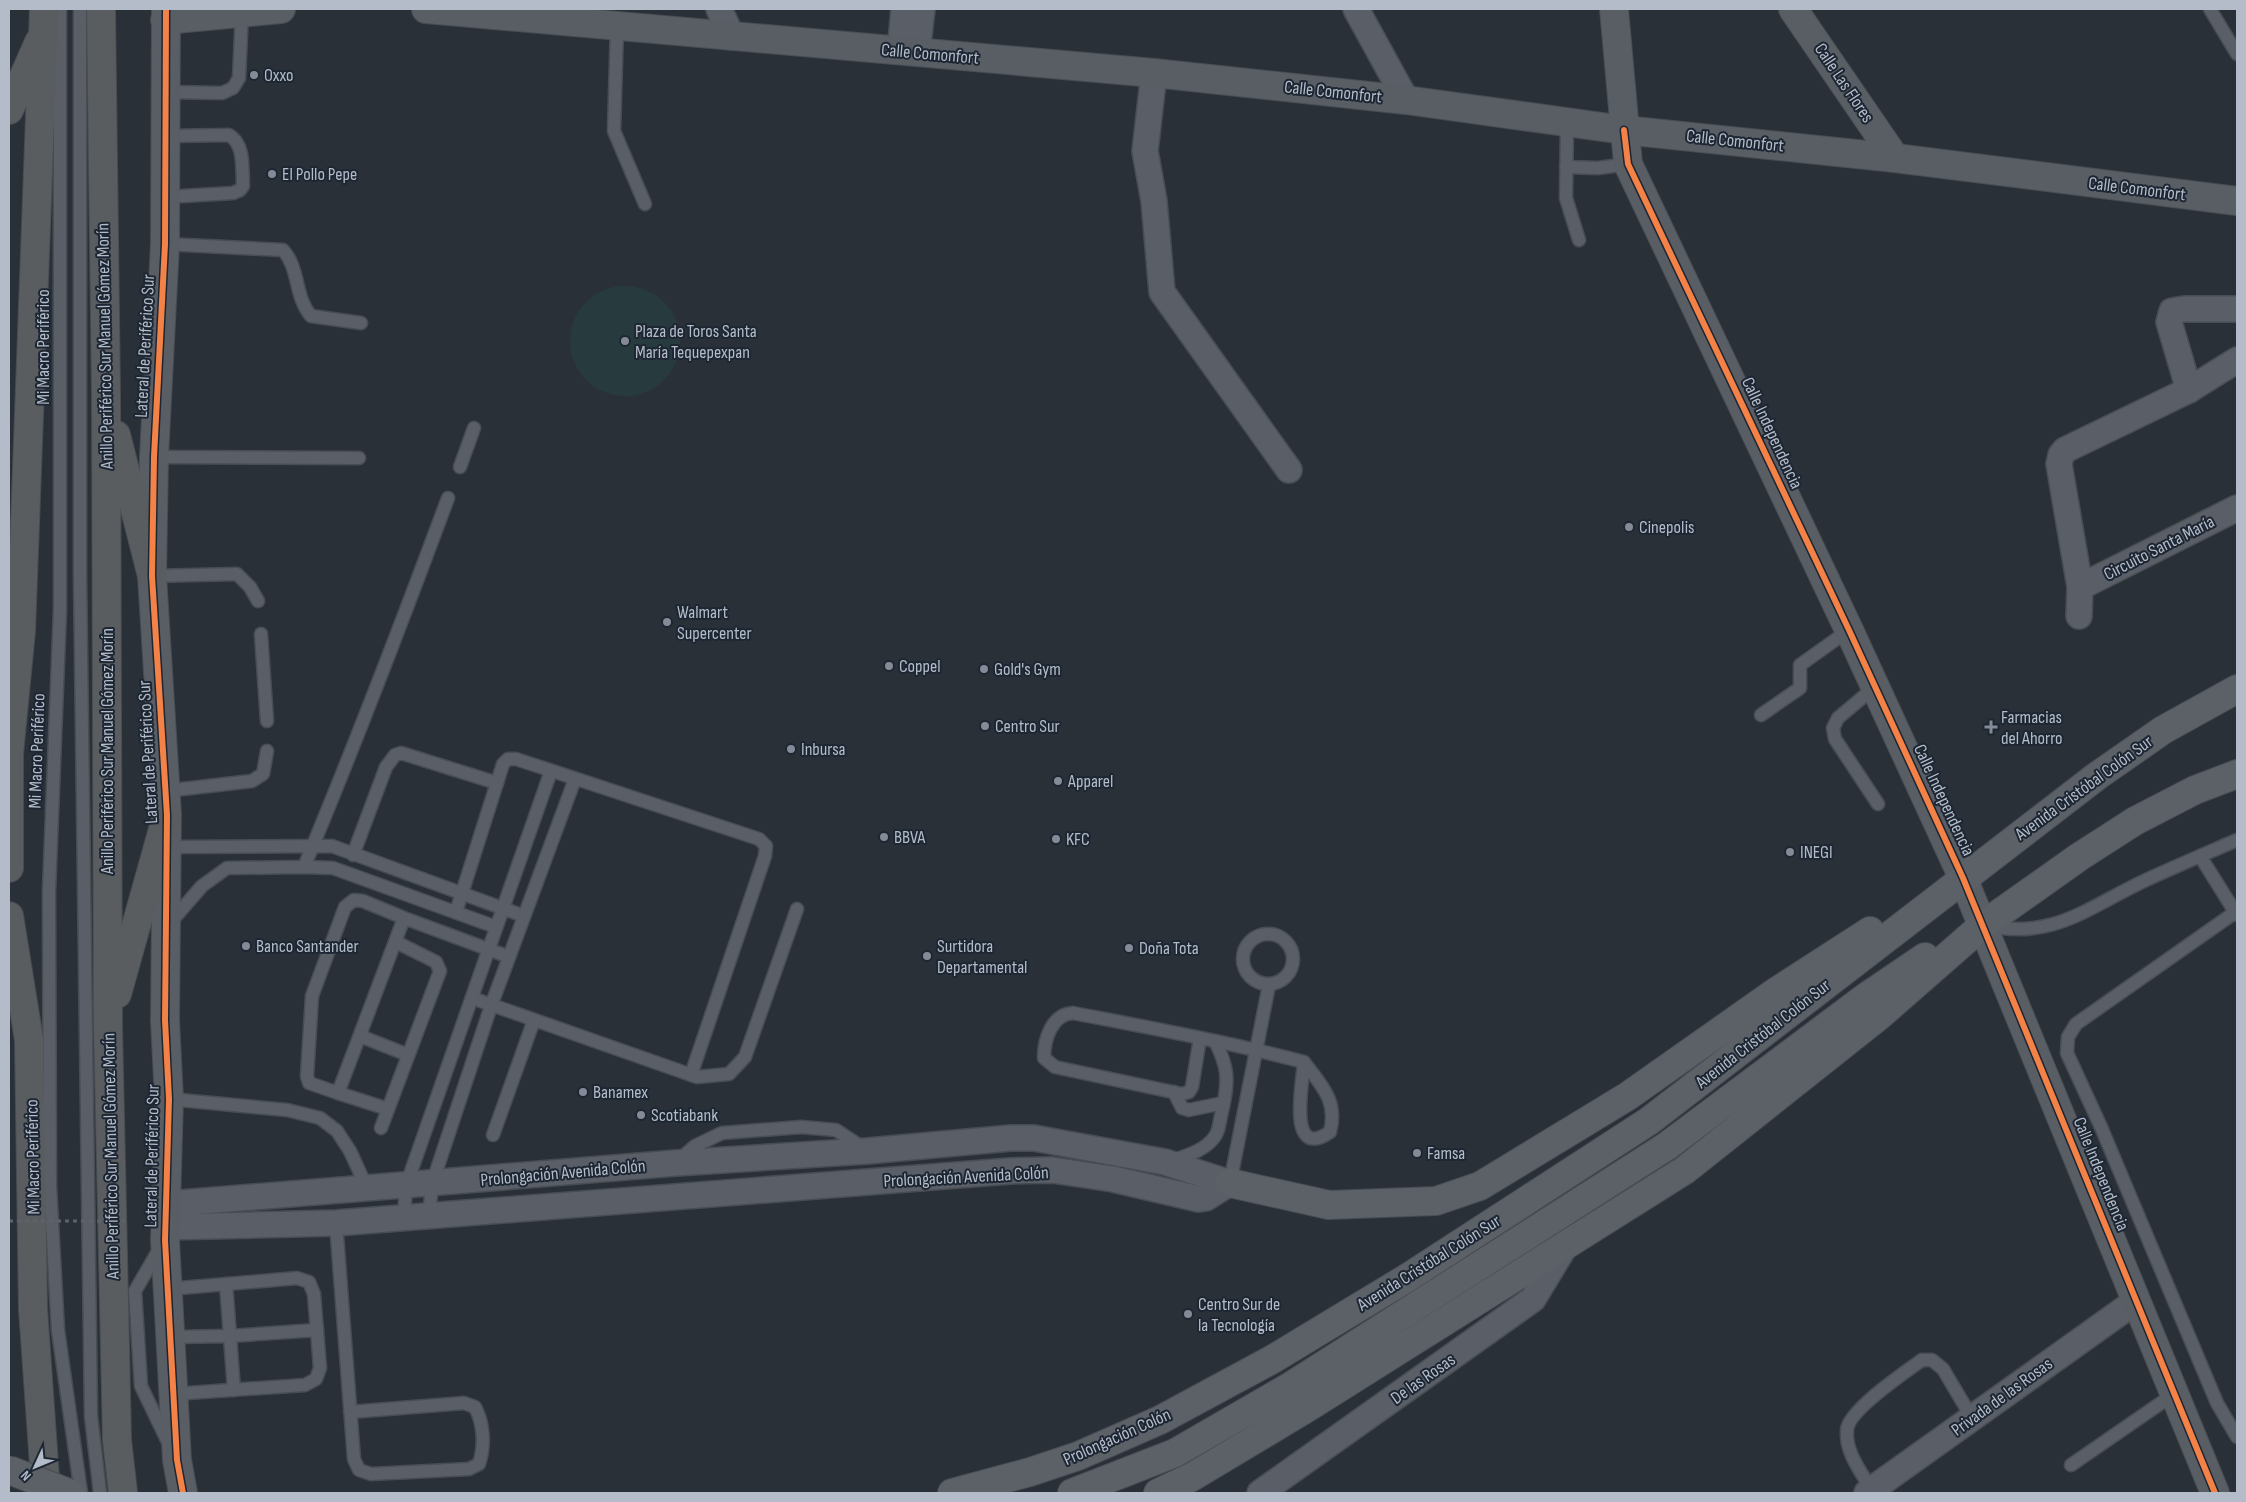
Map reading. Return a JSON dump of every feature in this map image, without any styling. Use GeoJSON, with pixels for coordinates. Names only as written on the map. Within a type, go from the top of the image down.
{"type":"FeatureCollection","features":[{"type":"Feature","properties":{"kind":"highway","name":"Anillo Periférico Sur Manuel Gómez Morín"},"geometry":{"type":"LineString","coordinates":[[101,9],[106,395],[108,1027],[116,1440],[123,1493]]}},
{"type":"Feature","properties":{"kind":"highway"},"geometry":{"type":"LineString","coordinates":[[9,110],[50,16]]}},
{"type":"Feature","properties":{"kind":"highway"},"geometry":{"type":"LineString","coordinates":[[9,868],[9,753],[21,631],[50,16]]}},
{"type":"Feature","properties":{"kind":"highway"},"geometry":{"type":"LineString","coordinates":[[106,395],[152,576]]}},
{"type":"Feature","properties":{"kind":"highway"},"geometry":{"type":"LineString","coordinates":[[108,1027],[166,803]]}},
{"type":"Feature","properties":{"kind":"highway"},"geometry":{"type":"LineString","coordinates":[[9,916],[28,1040],[34,1309],[40,1431],[46,1493]]}},
{"type":"Feature","properties":{"kind":"main road","name":"Avenida Cristóbal Colón Sur"},"geometry":{"type":"LineString","coordinates":[[1273,1359],[1407,1278],[1649,1122],[2097,776],[2162,730],[2237,689]]}},
{"type":"Feature","properties":{"kind":"main road"},"geometry":{"type":"LineString","coordinates":[[1158,1493],[1192,1477],[1307,1408],[1685,1170],[1879,1016],[1961,942],[1983,925],[2135,821],[2195,790],[2237,774]]}},
{"type":"Feature","properties":{"kind":"main road"},"geometry":{"type":"LineString","coordinates":[[1230,1183],[1329,1205],[1436,1201],[1480,1186],[1628,1096],[1777,991],[1883,923],[1933,902]]}},
{"type":"Feature","properties":{"kind":"main road"},"geometry":{"type":"LineString","coordinates":[[1072,1493],[1175,1453],[1290,1386],[1667,1146],[1920,959],[1961,942]]}},
{"type":"Feature","properties":{"kind":"main road","name":"Prolongación Colón"},"geometry":{"type":"LineString","coordinates":[[952,1493],[1030,1472],[1078,1456],[1160,1420],[1273,1359]]}},
{"type":"Feature","properties":{"kind":"main road"},"geometry":{"type":"LineString","coordinates":[[9,1470],[69,1493]]}},
{"type":"Feature","properties":{"kind":"street"},"geometry":{"type":"LineString","coordinates":[[166,14],[281,9]]}},
{"type":"Feature","properties":{"kind":"street","name":"Calle Comonfort"},"geometry":{"type":"LineString","coordinates":[[426,9],[472,11],[732,37],[1154,73],[1406,100],[1624,130],[1895,158],[2237,201]]}},
{"type":"Feature","properties":{"kind":"street"},"geometry":{"type":"LineString","coordinates":[[719,9],[732,37]]}},
{"type":"Feature","properties":{"kind":"street"},"geometry":{"type":"LineString","coordinates":[[904,9],[909,52]]}},
{"type":"Feature","properties":{"kind":"street"},"geometry":{"type":"LineString","coordinates":[[909,52],[922,9]]}},
{"type":"Feature","properties":{"kind":"street"},"geometry":{"type":"LineString","coordinates":[[1356,9],[1406,100]]}},
{"type":"Feature","properties":{"kind":"street","name":"Calle Independencia"},"geometry":{"type":"LineString","coordinates":[[1614,9],[1628,164],[1876,686],[1963,878],[2215,1493]]}},
{"type":"Feature","properties":{"kind":"street","name":"Calle Las Flores"},"geometry":{"type":"LineString","coordinates":[[1793,9],[1895,158]]}},
{"type":"Feature","properties":{"kind":"street","name":"Lateral de Periférico Sur"},"geometry":{"type":"LineString","coordinates":[[166,14],[165,244],[154,457],[152,576],[168,847],[165,1020],[169,1099],[166,1224],[168,1290],[177,1460],[183,1493]]}},
{"type":"Feature","properties":{"kind":"street"},"geometry":{"type":"LineString","coordinates":[[1154,73],[1145,151],[1154,201],[1162,292],[1290,470]]}},
{"type":"Feature","properties":{"kind":"street"},"geometry":{"type":"LineString","coordinates":[[2189,390],[2169,322],[2172,311],[2184,309],[2237,309]]}},
{"type":"Feature","properties":{"kind":"street","name":"Circuito Santa María"},"geometry":{"type":"LineString","coordinates":[[2079,616],[2080,587],[2059,464],[2060,455],[2065,450],[2189,390],[2237,360]]}},
{"type":"Feature","properties":{"kind":"street","name":"Circuito Santa María"},"geometry":{"type":"LineString","coordinates":[[2080,587],[2237,508]]}},
{"type":"Feature","properties":{"kind":"street","name":"Prolongación Avenida Colón"},"geometry":{"type":"LineString","coordinates":[[166,1224],[367,1188],[676,1163],[867,1151],[1011,1138],[1034,1138],[1165,1162],[1230,1183]]}},
{"type":"Feature","properties":{"kind":"street","name":"Prolongación Avenida Colón"},"geometry":{"type":"LineString","coordinates":[[166,1224],[336,1223],[1052,1170],[1113,1179],[1199,1199],[1206,1198],[1230,1183]]}},
{"type":"Feature","properties":{"kind":"street","name":"De las Rosas"},"geometry":{"type":"LineString","coordinates":[[1260,1493],[1534,1300],[1565,1246]]}},
{"type":"Feature","properties":{"kind":"street","name":"Privada de las Rosas"},"geometry":{"type":"LineString","coordinates":[[1870,1492],[2136,1301]]}},
{"type":"Feature","properties":{"kind":"lane"},"geometry":{"type":"LineString","coordinates":[[80,9],[80,576],[86,1058],[91,1416],[100,1493]]}},
{"type":"Feature","properties":{"kind":"lane"},"geometry":{"type":"LineString","coordinates":[[2210,9],[2237,54]]}},
{"type":"Feature","properties":{"kind":"lane"},"geometry":{"type":"LineString","coordinates":[[165,92],[222,93],[233,88],[238,78],[242,12]]}},
{"type":"Feature","properties":{"kind":"lane","name":"Mi Macro Periférico"},"geometry":{"type":"LineString","coordinates":[[50,16],[60,610],[49,891],[50,1187],[58,1330],[81,1493]]}},
{"type":"Feature","properties":{"kind":"lane"},"geometry":{"type":"LineString","coordinates":[[617,26],[614,131],[645,204]]}},
{"type":"Feature","properties":{"kind":"lane"},"geometry":{"type":"LineString","coordinates":[[1567,122],[1566,198],[1579,240]]}},
{"type":"Feature","properties":{"kind":"lane"},"geometry":{"type":"LineString","coordinates":[[165,136],[229,135],[234,138],[240,145],[243,186],[233,194],[165,197]]}},
{"type":"Feature","properties":{"kind":"lane"},"geometry":{"type":"LineString","coordinates":[[1566,167],[1598,168],[1628,164]]}},
{"type":"Feature","properties":{"kind":"lane"},"geometry":{"type":"LineString","coordinates":[[165,244],[283,250],[291,259],[304,307],[311,316],[361,323]]}},
{"type":"Feature","properties":{"kind":"lane"},"geometry":{"type":"LineString","coordinates":[[460,467],[474,428]]}},
{"type":"Feature","properties":{"kind":"lane"},"geometry":{"type":"LineString","coordinates":[[154,457],[359,458]]}},
{"type":"Feature","properties":{"kind":"lane"},"geometry":{"type":"LineString","coordinates":[[304,867],[390,654],[448,498]]}},
{"type":"Feature","properties":{"kind":"lane"},"geometry":{"type":"LineString","coordinates":[[152,576],[237,574],[250,587],[258,601]]}},
{"type":"Feature","properties":{"kind":"lane"},"geometry":{"type":"LineString","coordinates":[[1761,715],[1800,688],[1800,664],[1849,630]]}},
{"type":"Feature","properties":{"kind":"lane"},"geometry":{"type":"LineString","coordinates":[[261,634],[267,721]]}},
{"type":"Feature","properties":{"kind":"lane"},"geometry":{"type":"LineString","coordinates":[[1876,686],[1838,718],[1833,728],[1836,739],[1878,804]]}},
{"type":"Feature","properties":{"kind":"lane"},"geometry":{"type":"LineString","coordinates":[[166,803],[252,781],[263,774],[267,751]]}},
{"type":"Feature","properties":{"kind":"lane"},"geometry":{"type":"LineString","coordinates":[[353,855],[386,767],[395,755],[401,752],[497,783]]}},
{"type":"Feature","properties":{"kind":"lane"},"geometry":{"type":"LineString","coordinates":[[456,912],[503,764],[508,759],[516,759],[759,838],[766,846],[765,856],[690,1075]]}},
{"type":"Feature","properties":{"kind":"lane"},"geometry":{"type":"LineString","coordinates":[[404,1218],[406,1186],[551,771]]}},
{"type":"Feature","properties":{"kind":"lane"},"geometry":{"type":"LineString","coordinates":[[429,1216],[432,1184],[491,1006],[575,779]]}},
{"type":"Feature","properties":{"kind":"lane"},"geometry":{"type":"LineString","coordinates":[[1983,925],[2019,930],[2052,926],[2066,921],[2145,880],[2237,840]]}},
{"type":"Feature","properties":{"kind":"lane"},"geometry":{"type":"LineString","coordinates":[[168,847],[332,846],[524,916]]}},
{"type":"Feature","properties":{"kind":"lane"},"geometry":{"type":"LineString","coordinates":[[2200,856],[2237,912],[2076,1024],[2068,1037],[2067,1053],[2101,1126],[2217,1403],[2237,1437]]}},
{"type":"Feature","properties":{"kind":"lane"},"geometry":{"type":"LineString","coordinates":[[167,926],[202,886],[227,868],[304,867],[334,868],[496,927]]}},
{"type":"Feature","properties":{"kind":"lane"},"geometry":{"type":"LineString","coordinates":[[388,1109],[309,1083],[307,1076],[312,996],[345,907],[354,900],[363,901],[509,957]]}},
{"type":"Feature","properties":{"kind":"lane"},"geometry":{"type":"LineString","coordinates":[[472,998],[690,1075],[697,1077],[729,1074],[745,1057],[797,909]]}},
{"type":"Feature","properties":{"kind":"lane"},"geometry":{"type":"LineString","coordinates":[[338,1093],[404,918]]}},
{"type":"Feature","properties":{"kind":"lane"},"geometry":{"type":"LineString","coordinates":[[1268,934],[1281,937],[1290,946],[1294,959],[1291,972],[1282,981],[1269,984],[1256,981],[1247,972],[1243,959],[1246,947],[1256,937],[1268,934]]}},
{"type":"Feature","properties":{"kind":"lane"},"geometry":{"type":"LineString","coordinates":[[381,1128],[440,971],[436,962],[396,942]]}},
{"type":"Feature","properties":{"kind":"lane"},"geometry":{"type":"LineString","coordinates":[[1230,1183],[1269,984]]}},
{"type":"Feature","properties":{"kind":"lane"},"geometry":{"type":"LineString","coordinates":[[1200,1038],[1189,1092],[1182,1094],[1055,1067],[1044,1058],[1044,1044],[1056,1021],[1063,1013],[1073,1012],[1256,1049],[1304,1062],[1327,1094],[1334,1117],[1330,1132],[1323,1137],[1310,1137],[1302,1131],[1299,1120],[1304,1062]]}},
{"type":"Feature","properties":{"kind":"lane"},"geometry":{"type":"LineString","coordinates":[[493,1135],[534,1020]]}},
{"type":"Feature","properties":{"kind":"lane"},"geometry":{"type":"LineString","coordinates":[[360,1036],[408,1056]]}},
{"type":"Feature","properties":{"kind":"lane"},"geometry":{"type":"LineString","coordinates":[[1165,1162],[1190,1156],[1206,1145],[1218,1132],[1228,1082],[1225,1061],[1215,1041]]}},
{"type":"Feature","properties":{"kind":"lane"},"geometry":{"type":"LineString","coordinates":[[1174,1092],[1182,1108],[1189,1110],[1224,1103]]}},
{"type":"Feature","properties":{"kind":"lane"},"geometry":{"type":"LineString","coordinates":[[169,1099],[271,1108],[320,1118],[337,1131],[350,1151],[367,1188]]}},
{"type":"Feature","properties":{"kind":"lane"},"geometry":{"type":"LineString","coordinates":[[336,1223],[350,1412],[354,1460],[359,1470],[371,1474],[469,1469],[479,1464],[483,1452],[481,1418],[476,1408],[464,1403],[350,1412]]}},
{"type":"Feature","properties":{"kind":"lane"},"geometry":{"type":"LineString","coordinates":[[166,1224],[135,1291],[141,1386],[177,1460]]}},
{"type":"Feature","properties":{"kind":"lane"},"geometry":{"type":"LineString","coordinates":[[168,1290],[297,1278],[309,1282],[314,1294],[320,1368],[316,1379],[305,1385],[173,1394]]}},
{"type":"Feature","properties":{"kind":"lane"},"geometry":{"type":"LineString","coordinates":[[226,1284],[234,1390]]}},
{"type":"Feature","properties":{"kind":"lane"},"geometry":{"type":"LineString","coordinates":[[171,1336],[230,1336],[317,1330]]}},
{"type":"Feature","properties":{"kind":"lane"},"geometry":{"type":"LineString","coordinates":[[1870,1492],[1852,1456],[1847,1429],[1854,1414],[1922,1360],[1932,1360],[1943,1369],[1972,1418]]}},
{"type":"Feature","properties":{"kind":"lane"},"geometry":{"type":"LineString","coordinates":[[2071,1465],[2174,1394]]}},
{"type":"Feature","properties":{"kind":"path"},"geometry":{"type":"LineString","coordinates":[[9,1221],[128,1221]]}},
{"type":"Feature","properties":{"kind":"green space","name":"Plaza de Toros Santa María Tequepexpan"},"geometry":{"type":"Polygon","coordinates":[[[625,286],[646,290],[664,302],[676,320],[680,341],[676,362],[664,380],[646,392],[625,396],[604,392],[586,380],[574,362],[570,341],[574,320],[586,302],[604,290],[625,286]]]}},
{"type":"Feature","properties":{"kind":"cycle path"},"geometry":{"type":"LineString","coordinates":[[166,9],[165,244],[154,457],[152,576],[167,815],[165,1020],[169,1099],[165,1240],[177,1460],[183,1493]]}},
{"type":"Feature","properties":{"kind":"cycle path"},"geometry":{"type":"LineString","coordinates":[[1624,130],[1628,164],[1849,630],[1963,878],[2215,1493]]}},
{"type":"Feature","properties":{"kind":"place","name":"Oxxo"},"geometry":{"type":"Point","coordinates":[254,75]}},
{"type":"Feature","properties":{"kind":"place","name":"El Pollo Pepe"},"geometry":{"type":"Point","coordinates":[272,174]}},
{"type":"Feature","properties":{"kind":"place","name":"Plaza de Toros Santa María Tequepexpan"},"geometry":{"type":"Point","coordinates":[625,341]}},
{"type":"Feature","properties":{"kind":"place","name":"Cinepolis"},"geometry":{"type":"Point","coordinates":[1629,527]}},
{"type":"Feature","properties":{"kind":"place","name":"Walmart Supercenter"},"geometry":{"type":"Point","coordinates":[667,622]}},
{"type":"Feature","properties":{"kind":"place","name":"Coppel"},"geometry":{"type":"Point","coordinates":[889,666]}},
{"type":"Feature","properties":{"kind":"place","name":"Gold's Gym"},"geometry":{"type":"Point","coordinates":[984,669]}},
{"type":"Feature","properties":{"kind":"place","name":"Centro Sur"},"geometry":{"type":"Point","coordinates":[985,726]}},
{"type":"Feature","properties":{"kind":"place","name":"Farmacias del Ahorro"},"geometry":{"type":"Point","coordinates":[1991,727]}},
{"type":"Feature","properties":{"kind":"place","name":"Inbursa"},"geometry":{"type":"Point","coordinates":[791,749]}},
{"type":"Feature","properties":{"kind":"place","name":"Apparel"},"geometry":{"type":"Point","coordinates":[1058,781]}},
{"type":"Feature","properties":{"kind":"place","name":"BBVA"},"geometry":{"type":"Point","coordinates":[884,837]}},
{"type":"Feature","properties":{"kind":"place","name":"KFC"},"geometry":{"type":"Point","coordinates":[1056,839]}},
{"type":"Feature","properties":{"kind":"place","name":"INEGI"},"geometry":{"type":"Point","coordinates":[1790,852]}},
{"type":"Feature","properties":{"kind":"place","name":"Banco Santander"},"geometry":{"type":"Point","coordinates":[246,946]}},
{"type":"Feature","properties":{"kind":"place","name":"Doña Tota"},"geometry":{"type":"Point","coordinates":[1129,948]}},
{"type":"Feature","properties":{"kind":"place","name":"Surtidora Departamental"},"geometry":{"type":"Point","coordinates":[927,956]}},
{"type":"Feature","properties":{"kind":"place","name":"Banamex"},"geometry":{"type":"Point","coordinates":[583,1092]}},
{"type":"Feature","properties":{"kind":"place","name":"Scotiabank"},"geometry":{"type":"Point","coordinates":[641,1115]}},
{"type":"Feature","properties":{"kind":"place","name":"Famsa"},"geometry":{"type":"Point","coordinates":[1417,1153]}},
{"type":"Feature","properties":{"kind":"place","name":"Centro Sur de la Tecnología"},"geometry":{"type":"Point","coordinates":[1188,1314]}}]}
